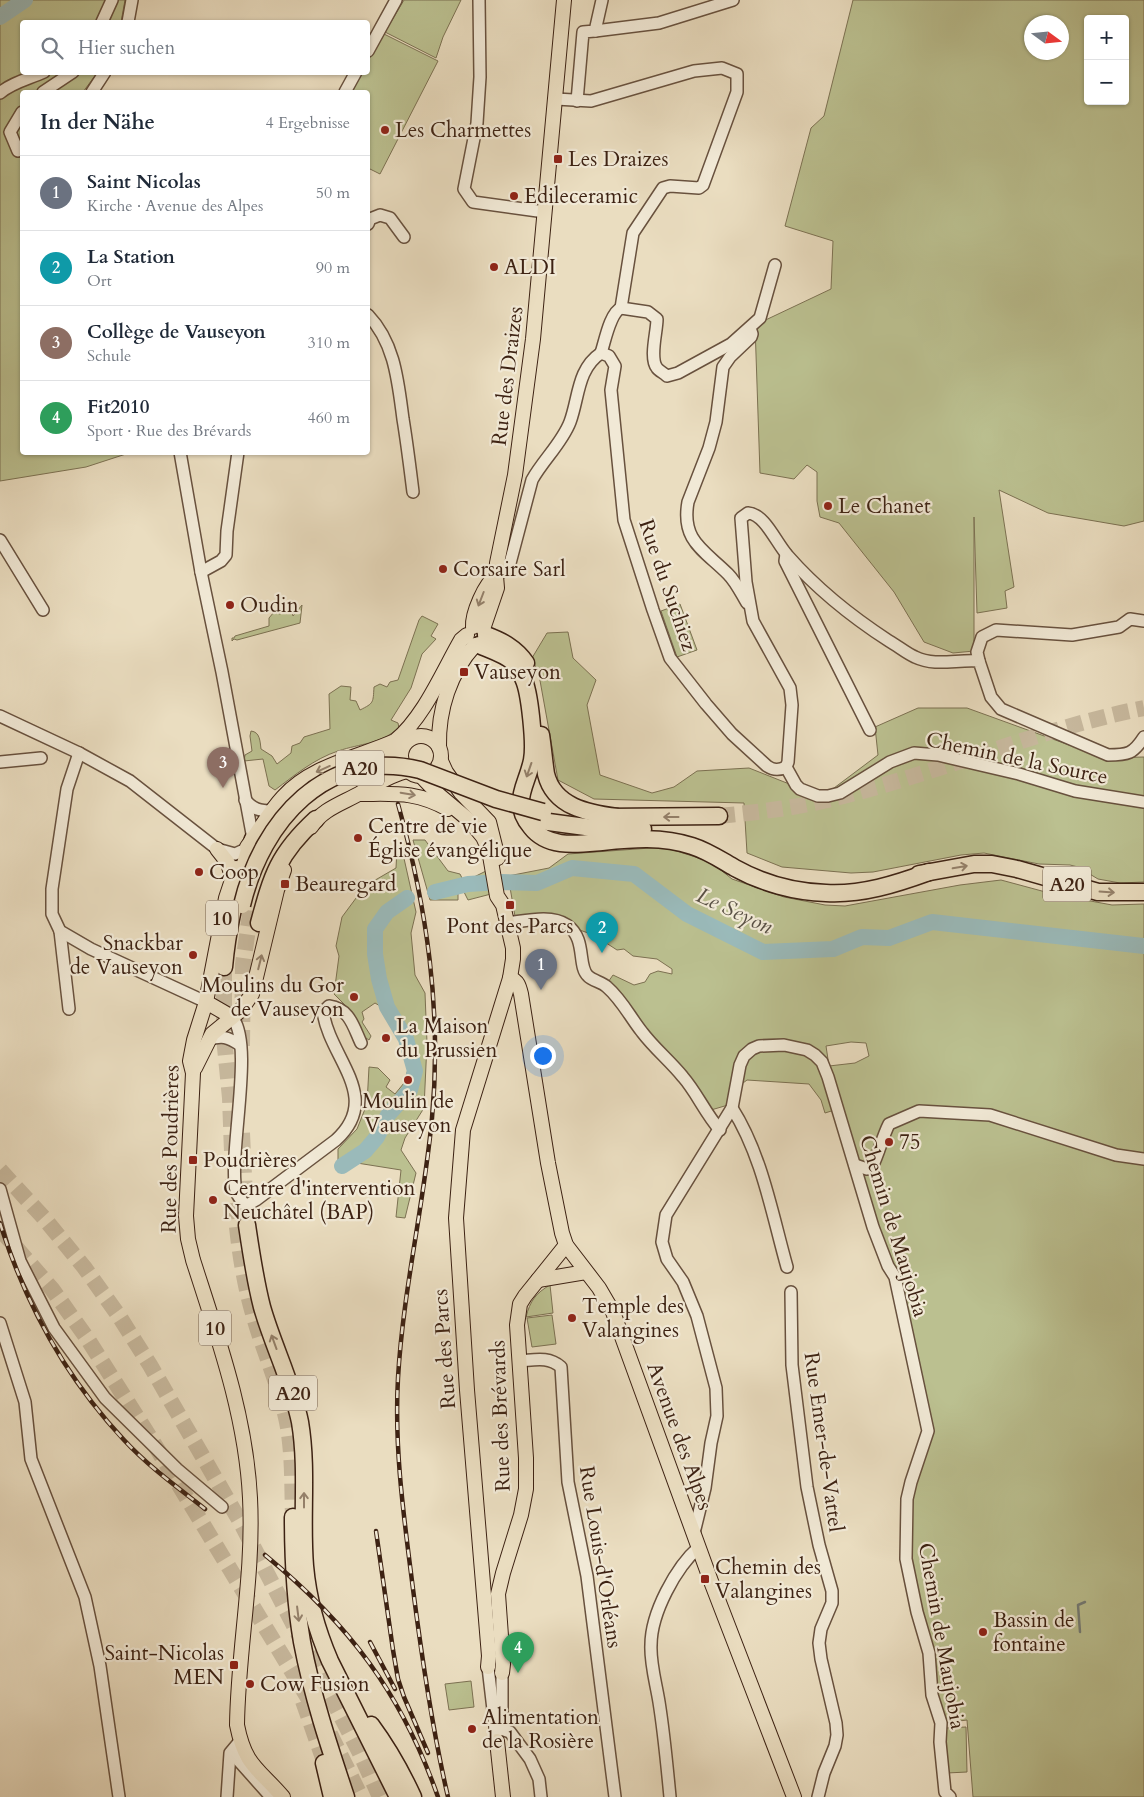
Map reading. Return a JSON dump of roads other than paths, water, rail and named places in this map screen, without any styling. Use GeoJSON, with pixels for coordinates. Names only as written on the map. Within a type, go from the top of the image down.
{"type":"FeatureCollection","features":[{"type":"Feature","properties":{"kind":"highway"},"geometry":{"type":"LineString","coordinates":[[477,636],[510,646],[522,657],[528,667],[533,681],[546,773],[555,792],[564,801],[577,809],[617,817]]}},
{"type":"Feature","properties":{"kind":"highway"},"geometry":{"type":"LineString","coordinates":[[477,636],[512,662],[526,684],[534,750],[521,793],[520,804],[525,819],[534,832],[541,837],[567,844],[643,839],[678,842],[702,849],[735,868],[763,880],[788,888],[812,892],[858,892],[885,887],[929,872]]}},
{"type":"Feature","properties":{"kind":"highway","name":"A20"},"geometry":{"type":"LineString","coordinates":[[247,906],[273,850],[289,825],[311,804],[325,794],[352,781],[381,775],[404,776],[426,782],[506,812],[542,817],[593,828],[665,830],[689,835],[713,844],[760,869],[798,880],[848,882],[929,872],[974,864],[992,864],[1017,869],[1098,892],[1144,892]]}},
{"type":"Feature","properties":{"kind":"highway","name":"A20"},"geometry":{"type":"LineString","coordinates":[[542,817],[719,816]]}},
{"type":"Feature","properties":{"kind":"highway"},"geometry":{"type":"LineString","coordinates":[[259,923],[270,884],[280,861],[297,838],[316,819]]}},
{"type":"Feature","properties":{"kind":"highway"},"geometry":{"type":"LineString","coordinates":[[224,967],[228,928],[250,844]]}},
{"type":"Feature","properties":{"kind":"highway","name":"A20"},"geometry":{"type":"LineString","coordinates":[[247,1225],[262,1308],[288,1376],[300,1422],[304,1472],[305,1566],[310,1598],[321,1640],[398,1797]]}},
{"type":"Feature","properties":{"kind":"highway"},"geometry":{"type":"LineString","coordinates":[[292,1517],[294,1566],[302,1643],[316,1706],[346,1797]]}},
{"type":"Feature","properties":{"kind":"highway","name":"A20"},"geometry":{"type":"LineString","coordinates":[[340,1682],[392,1755],[413,1797]]}},
{"type":"Feature","properties":{"kind":"highway"},"geometry":{"type":"LineString","coordinates":[[322,1758],[332,1797]]}},
{"type":"Feature","properties":{"kind":"main road","name":"Rue des Draizes"},"geometry":{"type":"LineString","coordinates":[[477,636],[497,588],[496,576],[520,438],[533,338],[564,0]]}},
{"type":"Feature","properties":{"kind":"main road","name":"10"},"geometry":{"type":"LineString","coordinates":[[250,844],[283,797],[300,782],[314,773],[395,741],[404,734],[419,713],[461,640],[477,636]]}},
{"type":"Feature","properties":{"kind":"main road","name":"10"},"geometry":{"type":"LineString","coordinates":[[440,754],[439,723],[444,701],[462,658],[477,636]]}},
{"type":"Feature","properties":{"kind":"main road","name":"10"},"geometry":{"type":"LineString","coordinates":[[417,737],[432,708],[435,686]]}},
{"type":"Feature","properties":{"kind":"main road"},"geometry":{"type":"LineString","coordinates":[[417,737],[430,738],[440,754],[433,772],[420,776],[407,771],[401,759],[401,753],[408,741],[417,737]]}},
{"type":"Feature","properties":{"kind":"main road","name":"10"},"geometry":{"type":"LineString","coordinates":[[347,760],[370,759],[401,753]]}},
{"type":"Feature","properties":{"kind":"main road","name":"Rue des Parcs"},"geometry":{"type":"LineString","coordinates":[[440,754],[446,772],[461,793],[489,822],[496,843],[497,873]]}},
{"type":"Feature","properties":{"kind":"main road"},"geometry":{"type":"LineString","coordinates":[[347,760],[356,765],[360,772],[362,780],[359,794]]}},
{"type":"Feature","properties":{"kind":"main road","name":"10"},"geometry":{"type":"LineString","coordinates":[[193,1073],[208,1040],[216,1030],[246,1005],[252,994],[284,870],[316,819],[330,808],[359,794],[385,778],[407,771]]}},
{"type":"Feature","properties":{"kind":"main road","name":"Rue des Parcs"},"geometry":{"type":"LineString","coordinates":[[420,776],[439,795],[465,816],[486,842],[506,896],[503,905],[514,959],[510,978],[463,1130],[456,1218],[489,1674]]}},
{"type":"Feature","properties":{"kind":"main road","name":"Rue des Parcs"},"geometry":{"type":"LineString","coordinates":[[359,794],[399,793],[411,795],[424,798],[465,816]]}},
{"type":"Feature","properties":{"kind":"main road","name":"Rue des Poudrières"},"geometry":{"type":"LineString","coordinates":[[240,1741],[237,1710],[248,1582],[250,1498],[242,1435],[224,1358],[193,1260],[188,1239],[186,1208],[193,1073],[190,1061],[206,1002],[226,898],[236,865],[250,844]]}},
{"type":"Feature","properties":{"kind":"main road"},"geometry":{"type":"LineString","coordinates":[[216,850],[228,863],[232,878]]}},
{"type":"Feature","properties":{"kind":"main road","name":"Avenue des Alpes"},"geometry":{"type":"LineString","coordinates":[[510,978],[518,984],[548,1163],[566,1245],[599,1288],[613,1312],[696,1540],[794,1797]]}},
{"type":"Feature","properties":{"kind":"main road"},"geometry":{"type":"LineString","coordinates":[[206,1002],[232,1017]]}},
{"type":"Feature","properties":{"kind":"main road","name":"Rue des Brévards"},"geometry":{"type":"LineString","coordinates":[[502,1673],[498,1594],[522,1515],[526,1488],[526,1458],[517,1325],[519,1310],[524,1296],[566,1245]]}},
{"type":"Feature","properties":{"kind":"main road"},"geometry":{"type":"LineString","coordinates":[[538,1280],[586,1272]]}},
{"type":"Feature","properties":{"kind":"main road","name":"10"},"geometry":{"type":"LineString","coordinates":[[240,1741],[254,1767],[283,1797]]}},
{"type":"Feature","properties":{"kind":"main road","name":"Rue des Parcs"},"geometry":{"type":"LineString","coordinates":[[497,1741],[503,1797]]}},
{"type":"Feature","properties":{"kind":"street"},"geometry":{"type":"LineString","coordinates":[[103,20],[112,0]]}},
{"type":"Feature","properties":{"kind":"street"},"geometry":{"type":"LineString","coordinates":[[128,20],[132,0]]}},
{"type":"Feature","properties":{"kind":"street"},"geometry":{"type":"LineString","coordinates":[[370,47],[396,0]]}},
{"type":"Feature","properties":{"kind":"street"},"geometry":{"type":"LineString","coordinates":[[479,0],[480,77],[478,123],[464,189],[474,202],[545,212]]}},
{"type":"Feature","properties":{"kind":"street"},"geometry":{"type":"LineString","coordinates":[[595,31],[602,0]]}},
{"type":"Feature","properties":{"kind":"street"},"geometry":{"type":"LineString","coordinates":[[577,101],[583,32],[659,24],[733,0]]}},
{"type":"Feature","properties":{"kind":"street"},"geometry":{"type":"LineString","coordinates":[[556,99],[591,101],[694,71],[722,68],[737,74],[737,92],[703,185],[699,188],[670,186],[662,188],[633,233],[621,308]]}},
{"type":"Feature","properties":{"kind":"street"},"geometry":{"type":"LineString","coordinates":[[0,93],[7,87],[36,75]]}},
{"type":"Feature","properties":{"kind":"street"},"geometry":{"type":"LineString","coordinates":[[46,90],[68,75]]}},
{"type":"Feature","properties":{"kind":"street"},"geometry":{"type":"LineString","coordinates":[[93,90],[103,75]]}},
{"type":"Feature","properties":{"kind":"street"},"geometry":{"type":"LineString","coordinates":[[345,90],[354,75]]}},
{"type":"Feature","properties":{"kind":"street"},"geometry":{"type":"LineString","coordinates":[[18,151],[10,132],[20,115]]}},
{"type":"Feature","properties":{"kind":"street"},"geometry":{"type":"LineString","coordinates":[[370,220],[380,214],[390,218],[404,237]]}},
{"type":"Feature","properties":{"kind":"street"},"geometry":{"type":"LineString","coordinates":[[496,576],[510,567],[532,480],[570,422],[580,382],[586,368],[601,353],[616,310],[621,308],[648,312],[657,319],[653,359],[657,369],[667,376],[678,373],[730,344],[760,318],[775,265]]}},
{"type":"Feature","properties":{"kind":"street"},"geometry":{"type":"LineString","coordinates":[[370,317],[390,348],[397,373],[413,492]]}},
{"type":"Feature","properties":{"kind":"street"},"geometry":{"type":"LineString","coordinates":[[750,328],[751,337],[730,357],[723,367],[716,422],[709,448],[686,511],[688,528],[695,544],[704,554],[730,575],[750,607]]}},
{"type":"Feature","properties":{"kind":"street","name":"Rue du Suchiez"},"geometry":{"type":"LineString","coordinates":[[601,353],[609,356],[615,366],[611,390],[624,520],[670,658],[706,704],[748,750],[772,769],[780,770],[786,767]]}},
{"type":"Feature","properties":{"kind":"street"},"geometry":{"type":"LineString","coordinates":[[0,716],[79,753],[130,781],[216,850],[235,854],[250,844],[245,800],[181,455]]}},
{"type":"Feature","properties":{"kind":"street"},"geometry":{"type":"LineString","coordinates":[[201,572],[226,555],[228,522],[238,455]]}},
{"type":"Feature","properties":{"kind":"street"},"geometry":{"type":"LineString","coordinates":[[786,767],[791,733],[792,705],[790,688],[753,621],[741,518],[748,512],[754,513],[761,518],[786,554],[817,587],[860,622],[915,657],[932,663],[979,661]]}},
{"type":"Feature","properties":{"kind":"street"},"geometry":{"type":"LineString","coordinates":[[0,540],[43,610]]}},
{"type":"Feature","properties":{"kind":"street"},"geometry":{"type":"LineString","coordinates":[[786,554],[785,562],[870,730]]}},
{"type":"Feature","properties":{"kind":"street"},"geometry":{"type":"LineString","coordinates":[[1144,621],[1130,619],[1119,627],[1072,635],[996,630],[982,637],[977,652],[991,696],[1001,709],[1108,755],[1125,755],[1136,750],[1144,737]]}},
{"type":"Feature","properties":{"kind":"street"},"geometry":{"type":"LineString","coordinates":[[69,1009],[60,931],[52,914],[52,889],[67,789],[79,753]]}},
{"type":"Feature","properties":{"kind":"street","name":"Chemin de la Source"},"geometry":{"type":"LineString","coordinates":[[786,767],[800,789],[818,796],[828,796],[840,793],[890,762],[914,754],[938,755],[1019,774],[1075,791],[1144,802]]}},
{"type":"Feature","properties":{"kind":"street"},"geometry":{"type":"LineString","coordinates":[[0,762],[41,758]]}},
{"type":"Feature","properties":{"kind":"street"},"geometry":{"type":"LineString","coordinates":[[245,800],[255,809],[272,811]]}},
{"type":"Feature","properties":{"kind":"street"},"geometry":{"type":"LineString","coordinates":[[507,923],[552,919],[568,926],[574,932],[580,945],[585,972],[588,977],[606,985],[625,1007],[642,1032],[685,1078],[710,1119],[720,1130],[666,1215],[662,1242],[666,1259],[683,1282],[697,1316],[716,1388],[717,1416],[696,1540],[668,1589],[656,1617],[651,1640],[670,1797]]}},
{"type":"Feature","properties":{"kind":"street"},"geometry":{"type":"LineString","coordinates":[[60,931],[91,949],[206,1002]]}},
{"type":"Feature","properties":{"kind":"street"},"geometry":{"type":"LineString","coordinates":[[232,1017],[236,1024],[240,1045],[240,1099],[235,1145],[236,1193],[244,1204],[249,1204],[344,1133],[353,1117],[356,1107],[356,1095],[352,1081],[325,1023],[323,1012],[329,1006],[338,1007],[345,1012],[361,1043]]}},
{"type":"Feature","properties":{"kind":"street"},"geometry":{"type":"LineString","coordinates":[[208,1040],[226,1037],[240,1045]]}},
{"type":"Feature","properties":{"kind":"street","name":"Chemin de Maujobia"},"geometry":{"type":"LineString","coordinates":[[720,1130],[732,1108],[740,1065],[744,1056],[752,1049],[759,1046],[784,1046],[807,1050],[822,1062],[873,1227],[888,1266],[895,1277],[928,1431],[907,1499],[906,1559],[917,1612],[929,1653],[932,1695],[941,1724],[940,1742],[945,1792],[950,1797]]}},
{"type":"Feature","properties":{"kind":"street"},"geometry":{"type":"LineString","coordinates":[[732,1108],[742,1123],[765,1184],[787,1267]]}},
{"type":"Feature","properties":{"kind":"street"},"geometry":{"type":"LineString","coordinates":[[855,1165],[867,1169],[872,1167],[878,1156],[882,1139],[889,1124],[919,1111],[990,1115],[1116,1155],[1144,1159]]}},
{"type":"Feature","properties":{"kind":"street"},"geometry":{"type":"LineString","coordinates":[[0,1189],[20,1261],[54,1328],[105,1398],[177,1469],[222,1507]]}},
{"type":"Feature","properties":{"kind":"street","name":"Rue Emer-de-Vattel"},"geometry":{"type":"LineString","coordinates":[[791,1292],[792,1365],[807,1487],[819,1546],[832,1591],[832,1603],[821,1629],[819,1643],[837,1735],[818,1797]]}},
{"type":"Feature","properties":{"kind":"street"},"geometry":{"type":"LineString","coordinates":[[0,1323],[25,1402],[31,1459],[85,1597],[100,1666],[119,1797]]}},
{"type":"Feature","properties":{"kind":"street","name":"Rue Louis-d'Orléans"},"geometry":{"type":"LineString","coordinates":[[519,1361],[548,1359],[561,1367],[568,1482],[587,1576],[615,1797]]}},
{"type":"Feature","properties":{"kind":"street"},"geometry":{"type":"LineString","coordinates":[[489,1674],[497,1679],[502,1673]]}},
{"type":"Feature","properties":{"kind":"street"},"geometry":{"type":"LineString","coordinates":[[502,1673],[502,1716],[495,1727],[510,1732],[530,1759],[539,1779],[541,1797]]}},
{"type":"Feature","properties":{"kind":"street","name":"Rue des Parcs"},"geometry":{"type":"LineString","coordinates":[[489,1674],[497,1741]]}},
{"type":"Feature","properties":{"kind":"street"},"geometry":{"type":"LineString","coordinates":[[227,1797],[230,1753],[240,1741]]}},
{"type":"Feature","properties":{"kind":"street"},"geometry":{"type":"LineString","coordinates":[[240,1741],[239,1762],[271,1797]]}},
{"type":"Feature","properties":{"kind":"waterway"},"geometry":{"type":"LineString","coordinates":[[0,17],[25,0]]}},
{"type":"Feature","properties":{"kind":"waterway","name":"Le Seyon"},"geometry":{"type":"LineString","coordinates":[[435,892],[468,884],[501,882],[537,883],[572,868],[634,874],[687,914],[763,952],[833,949],[862,937],[889,938],[932,922],[1144,946]]}},
{"type":"Feature","properties":{"kind":"waterway","name":"Le Seyon"},"geometry":{"type":"LineString","coordinates":[[342,1166],[365,1151],[377,1137],[388,1115],[410,1090],[415,1071],[406,1039],[387,1007],[379,979],[375,954],[375,929],[387,912],[407,898]]}},
{"type":"Feature","properties":{"kind":"waterway"},"geometry":{"type":"LineString","coordinates":[[1080,1632],[1078,1605],[1085,1602]]}},
{"type":"Feature","properties":{"kind":"tunnel"},"geometry":{"type":"LineString","coordinates":[[719,816],[792,807],[835,798],[874,788],[1066,727],[1144,708]]}},
{"type":"Feature","properties":{"kind":"tunnel"},"geometry":{"type":"LineString","coordinates":[[242,1046],[243,964],[251,907]]}},
{"type":"Feature","properties":{"kind":"tunnel"},"geometry":{"type":"LineString","coordinates":[[224,967],[224,1037],[230,1098],[232,1152]]}},
{"type":"Feature","properties":{"kind":"tunnel"},"geometry":{"type":"LineString","coordinates":[[242,1133],[245,1196]]}},
{"type":"Feature","properties":{"kind":"tunnel"},"geometry":{"type":"LineString","coordinates":[[0,1170],[44,1218],[84,1267],[119,1316],[150,1365],[241,1523],[359,1751],[380,1797]]}},
{"type":"Feature","properties":{"kind":"tunnel"},"geometry":{"type":"LineString","coordinates":[[233,1179],[244,1278],[256,1324],[280,1394],[287,1422],[291,1457],[293,1517]]}},
{"type":"Feature","properties":{"kind":"tunnel"},"geometry":{"type":"LineString","coordinates":[[0,1229],[52,1289],[87,1338],[156,1447],[316,1711]]}},
{"type":"Feature","properties":{"kind":"tunnel"},"geometry":{"type":"LineString","coordinates":[[303,1701],[323,1758]]}},
{"type":"Feature","properties":{"kind":"tunnel"},"geometry":{"type":"LineString","coordinates":[[330,1734],[361,1797]]}},
{"type":"Feature","properties":{"kind":"railway"},"geometry":{"type":"LineString","coordinates":[[398,804],[417,882],[430,960],[435,1038],[435,1078],[424,1183],[404,1312],[398,1378],[397,1431],[406,1536],[420,1641],[432,1719],[448,1797]]}},
{"type":"Feature","properties":{"kind":"railway"},"geometry":{"type":"LineString","coordinates":[[0,1223],[10,1253],[35,1310],[66,1365],[84,1391],[133,1450],[205,1509]]}},
{"type":"Feature","properties":{"kind":"railway"},"geometry":{"type":"LineString","coordinates":[[376,1531],[398,1679],[428,1753]]}},
{"type":"Feature","properties":{"kind":"railway"},"geometry":{"type":"LineString","coordinates":[[265,1555],[322,1607],[370,1663],[408,1725],[438,1797]]}},
{"type":"Feature","properties":{"kind":"railway"},"geometry":{"type":"LineString","coordinates":[[370,1642],[395,1689]]}},
{"type":"Feature","properties":{"kind":"place","name":"Les Charmettes"},"geometry":{"type":"Point","coordinates":[385,130]}},
{"type":"Feature","properties":{"kind":"place","name":"Les Draizes"},"geometry":{"type":"Point","coordinates":[558,159]}},
{"type":"Feature","properties":{"kind":"place","name":"Edileceramic"},"geometry":{"type":"Point","coordinates":[514,196]}},
{"type":"Feature","properties":{"kind":"place","name":"ALDI"},"geometry":{"type":"Point","coordinates":[494,267]}},
{"type":"Feature","properties":{"kind":"place","name":"Le Chanet"},"geometry":{"type":"Point","coordinates":[828,506]}},
{"type":"Feature","properties":{"kind":"place","name":"Corsaire Sarl"},"geometry":{"type":"Point","coordinates":[443,569]}},
{"type":"Feature","properties":{"kind":"place","name":"Oudin"},"geometry":{"type":"Point","coordinates":[230,605]}},
{"type":"Feature","properties":{"kind":"place","name":"Vauseyon"},"geometry":{"type":"Point","coordinates":[464,672]}},
{"type":"Feature","properties":{"kind":"place","name":"Collège de Vauseyon"},"geometry":{"type":"Point","coordinates":[223,788]}},
{"type":"Feature","properties":{"kind":"place","name":"Centre de vie Église évangélique"},"geometry":{"type":"Point","coordinates":[358,838]}},
{"type":"Feature","properties":{"kind":"place","name":"Coop"},"geometry":{"type":"Point","coordinates":[199,872]}},
{"type":"Feature","properties":{"kind":"place","name":"Beauregard"},"geometry":{"type":"Point","coordinates":[285,884]}},
{"type":"Feature","properties":{"kind":"place","name":"Pont des Parcs"},"geometry":{"type":"Point","coordinates":[510,905]}},
{"type":"Feature","properties":{"kind":"place","name":"La Station"},"geometry":{"type":"Point","coordinates":[602,953]}},
{"type":"Feature","properties":{"kind":"place","name":"Snackbar de Vauseyon"},"geometry":{"type":"Point","coordinates":[193,955]}},
{"type":"Feature","properties":{"kind":"place","name":"Saint Nicolas"},"geometry":{"type":"Point","coordinates":[541,990]}},
{"type":"Feature","properties":{"kind":"place","name":"Moulins du Gor de Vauseyon"},"geometry":{"type":"Point","coordinates":[354,997]}},
{"type":"Feature","properties":{"kind":"place","name":"La Maison du Prussien"},"geometry":{"type":"Point","coordinates":[386,1038]}},
{"type":"Feature","properties":{"kind":"place","name":"Moulin de Vauseyon"},"geometry":{"type":"Point","coordinates":[408,1080]}},
{"type":"Feature","properties":{"kind":"place","name":"75"},"geometry":{"type":"Point","coordinates":[889,1142]}},
{"type":"Feature","properties":{"kind":"place","name":"Poudrières"},"geometry":{"type":"Point","coordinates":[193,1160]}},
{"type":"Feature","properties":{"kind":"place","name":"Centre d'intervention Neuchâtel (BAP)"},"geometry":{"type":"Point","coordinates":[213,1200]}},
{"type":"Feature","properties":{"kind":"place","name":"Temple des Valangines"},"geometry":{"type":"Point","coordinates":[572,1318]}},
{"type":"Feature","properties":{"kind":"place","name":"Chemin des Valangines"},"geometry":{"type":"Point","coordinates":[705,1579]}},
{"type":"Feature","properties":{"kind":"place","name":"Bassin de fontaine"},"geometry":{"type":"Point","coordinates":[983,1632]}},
{"type":"Feature","properties":{"kind":"place","name":"Saint-Nicolas MEN"},"geometry":{"type":"Point","coordinates":[234,1665]}},
{"type":"Feature","properties":{"kind":"place","name":"Fit2010"},"geometry":{"type":"Point","coordinates":[518,1673]}},
{"type":"Feature","properties":{"kind":"place","name":"Cow Fusion"},"geometry":{"type":"Point","coordinates":[250,1684]}},
{"type":"Feature","properties":{"kind":"place","name":"Alimentation de la Rosière"},"geometry":{"type":"Point","coordinates":[472,1729]}}]}
